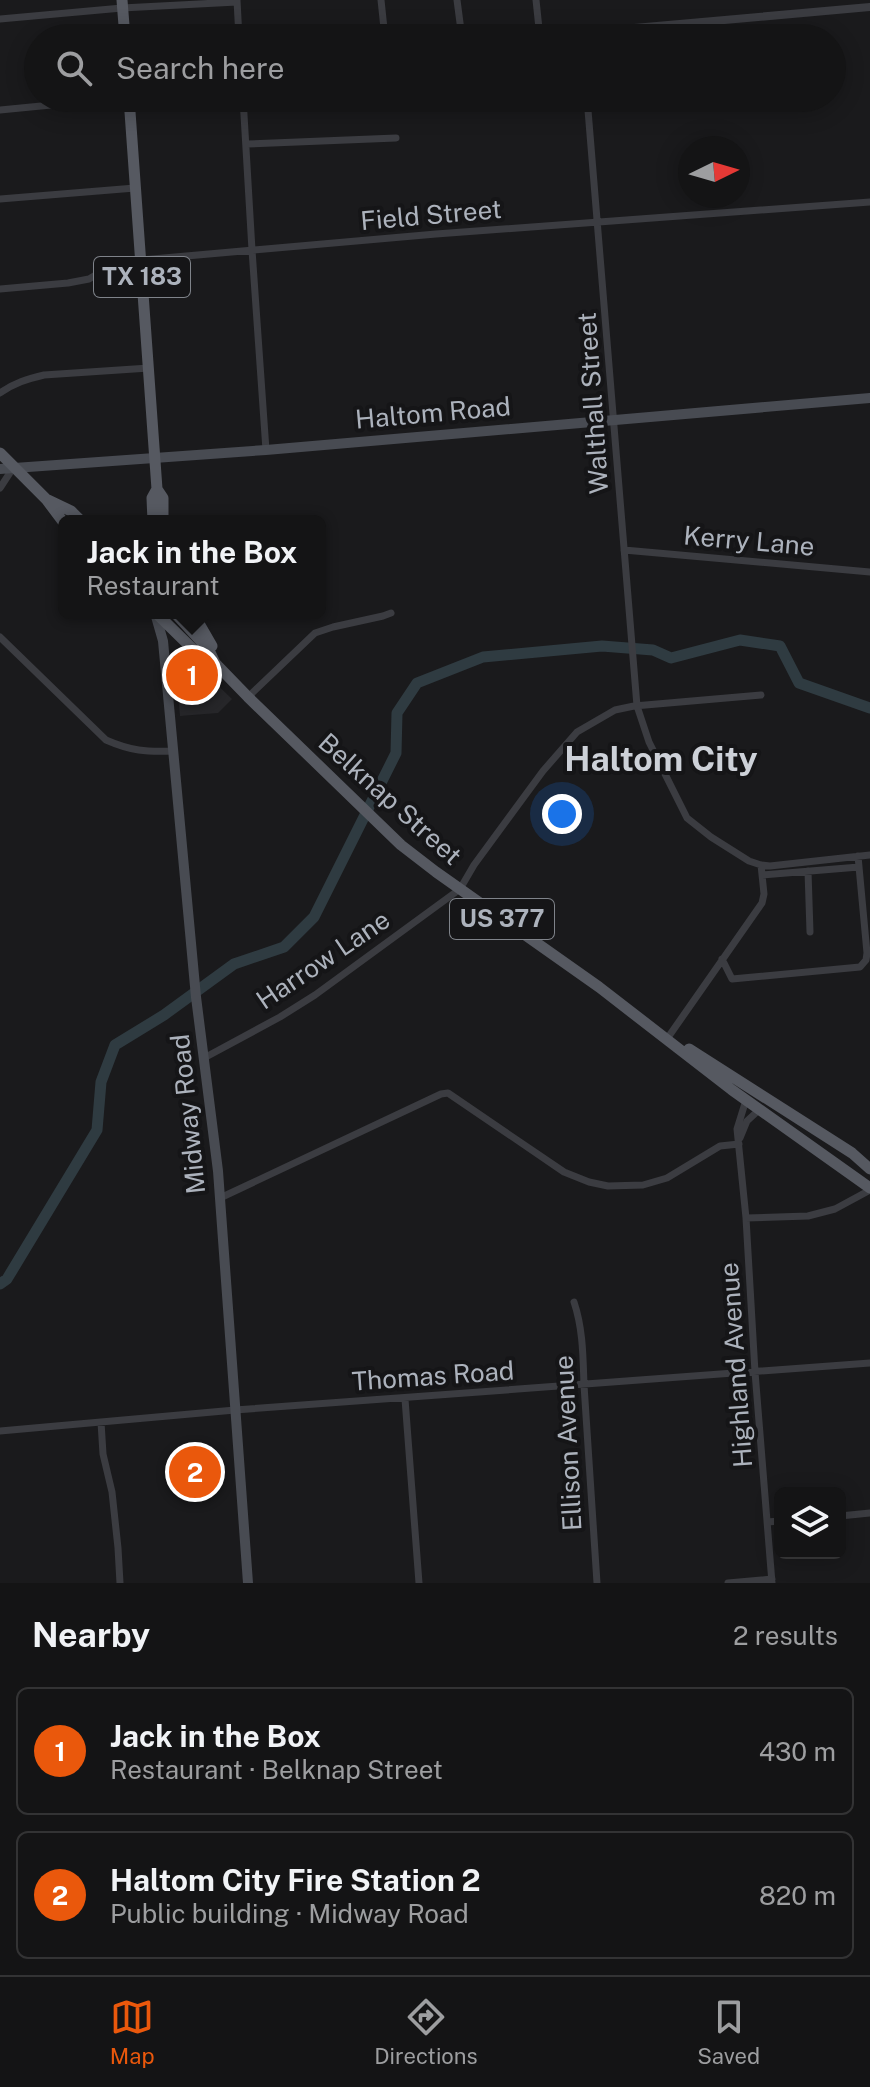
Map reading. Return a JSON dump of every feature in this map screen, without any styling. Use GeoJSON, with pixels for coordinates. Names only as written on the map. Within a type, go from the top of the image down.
{"type":"FeatureCollection","features":[{"type":"Feature","properties":{"kind":"main road"},"geometry":{"type":"LineString","coordinates":[[122,4],[124,24]]}},
{"type":"Feature","properties":{"kind":"main road","name":"TX 183"},"geometry":{"type":"LineString","coordinates":[[130,112],[156,458],[157,489],[152,498],[153,515]]}},
{"type":"Feature","properties":{"kind":"main road","name":"Haltom Road"},"geometry":{"type":"LineString","coordinates":[[0,469],[266,450],[870,398]]}},
{"type":"Feature","properties":{"kind":"main road"},"geometry":{"type":"LineString","coordinates":[[0,453],[58,515]]}},
{"type":"Feature","properties":{"kind":"main road","name":"TX 183"},"geometry":{"type":"LineString","coordinates":[[157,489],[163,498],[164,515]]}},
{"type":"Feature","properties":{"kind":"main road"},"geometry":{"type":"LineString","coordinates":[[46,499],[75,515]]}},
{"type":"Feature","properties":{"kind":"main road","name":"Midway Road"},"geometry":{"type":"LineString","coordinates":[[158,619],[163,641],[194,974],[220,1198],[248,1583]]}},
{"type":"Feature","properties":{"kind":"main road","name":"Belknap Street"},"geometry":{"type":"LineString","coordinates":[[162,619],[204,660],[215,663]]}},
{"type":"Feature","properties":{"kind":"main road"},"geometry":{"type":"LineString","coordinates":[[163,641],[171,619]]}},
{"type":"Feature","properties":{"kind":"main road","name":"Belknap Street"},"geometry":{"type":"LineString","coordinates":[[178,619],[209,650],[215,663],[232,681],[409,851],[628,1009],[852,1153],[870,1169]]}},
{"type":"Feature","properties":{"kind":"main road"},"geometry":{"type":"LineString","coordinates":[[196,619],[232,681]]}},
{"type":"Feature","properties":{"kind":"main road","name":"Belknap Street"},"geometry":{"type":"LineString","coordinates":[[628,1009],[668,1042],[870,1189]]}},
{"type":"Feature","properties":{"kind":"street"},"geometry":{"type":"LineString","coordinates":[[381,0],[384,24]]}},
{"type":"Feature","properties":{"kind":"street"},"geometry":{"type":"LineString","coordinates":[[457,0],[460,24]]}},
{"type":"Feature","properties":{"kind":"street"},"geometry":{"type":"LineString","coordinates":[[536,0],[539,24]]}},
{"type":"Feature","properties":{"kind":"street"},"geometry":{"type":"LineString","coordinates":[[0,19],[122,4],[237,1],[238,24]]}},
{"type":"Feature","properties":{"kind":"street"},"geometry":{"type":"LineString","coordinates":[[679,24],[870,7]]}},
{"type":"Feature","properties":{"kind":"street"},"geometry":{"type":"LineString","coordinates":[[0,110],[24,108]]}},
{"type":"Feature","properties":{"kind":"street"},"geometry":{"type":"LineString","coordinates":[[244,112],[266,450]]}},
{"type":"Feature","properties":{"kind":"street","name":"Walthall Street"},"geometry":{"type":"LineString","coordinates":[[588,112],[637,706],[649,742],[687,818],[711,837],[761,865]]}},
{"type":"Feature","properties":{"kind":"street"},"geometry":{"type":"LineString","coordinates":[[247,144],[396,138]]}},
{"type":"Feature","properties":{"kind":"street"},"geometry":{"type":"LineString","coordinates":[[0,199],[135,188]]}},
{"type":"Feature","properties":{"kind":"street","name":"Field Street"},"geometry":{"type":"LineString","coordinates":[[0,289],[89,279],[109,267],[141,260],[870,202]]}},
{"type":"Feature","properties":{"kind":"street"},"geometry":{"type":"LineString","coordinates":[[0,393],[12,385],[44,375],[149,368]]}},
{"type":"Feature","properties":{"kind":"street"},"geometry":{"type":"LineString","coordinates":[[0,488],[13,468]]}},
{"type":"Feature","properties":{"kind":"street","name":"Kerry Lane"},"geometry":{"type":"LineString","coordinates":[[624,550],[870,572]]}},
{"type":"Feature","properties":{"kind":"street"},"geometry":{"type":"LineString","coordinates":[[248,697],[315,633],[391,613]]}},
{"type":"Feature","properties":{"kind":"street"},"geometry":{"type":"LineString","coordinates":[[0,637],[106,740],[145,752],[173,751]]}},
{"type":"Feature","properties":{"kind":"street"},"geometry":{"type":"LineString","coordinates":[[460,889],[543,771],[577,732],[615,710],[761,695]]}},
{"type":"Feature","properties":{"kind":"street"},"geometry":{"type":"LineString","coordinates":[[764,875],[858,862],[870,855]]}},
{"type":"Feature","properties":{"kind":"street"},"geometry":{"type":"LineString","coordinates":[[669,1036],[762,903],[764,875],[761,865],[858,862]]}},
{"type":"Feature","properties":{"kind":"street"},"geometry":{"type":"LineString","coordinates":[[722,959],[732,979],[849,970],[863,965],[867,953],[858,862]]}},
{"type":"Feature","properties":{"kind":"street"},"geometry":{"type":"LineString","coordinates":[[808,871],[810,932]]}},
{"type":"Feature","properties":{"kind":"street","name":"Harrow Lane"},"geometry":{"type":"LineString","coordinates":[[204,1058],[315,995],[460,889]]}},
{"type":"Feature","properties":{"kind":"street"},"geometry":{"type":"LineString","coordinates":[[220,1198],[441,1094],[448,1093],[564,1172],[608,1186],[643,1185],[667,1178],[720,1146],[739,1144],[747,1121],[760,1109]]}},
{"type":"Feature","properties":{"kind":"street","name":"Highland Avenue"},"geometry":{"type":"LineString","coordinates":[[746,1100],[737,1129],[772,1581]]}},
{"type":"Feature","properties":{"kind":"street"},"geometry":{"type":"LineString","coordinates":[[746,1218],[808,1216],[835,1209],[870,1189]]}},
{"type":"Feature","properties":{"kind":"street","name":"Ellison Avenue"},"geometry":{"type":"LineString","coordinates":[[574,1302],[581,1322],[597,1583]]}},
{"type":"Feature","properties":{"kind":"street","name":"Thomas Road"},"geometry":{"type":"LineString","coordinates":[[0,1431],[235,1410],[870,1363]]}},
{"type":"Feature","properties":{"kind":"street"},"geometry":{"type":"LineString","coordinates":[[405,1399],[419,1583]]}},
{"type":"Feature","properties":{"kind":"street"},"geometry":{"type":"LineString","coordinates":[[101,1422],[103,1454],[112,1492],[120,1583]]}},
{"type":"Feature","properties":{"kind":"street"},"geometry":{"type":"LineString","coordinates":[[846,1515],[870,1513]]}},
{"type":"Feature","properties":{"kind":"street"},"geometry":{"type":"LineString","coordinates":[[767,1522],[774,1521]]}},
{"type":"Feature","properties":{"kind":"street"},"geometry":{"type":"LineString","coordinates":[[728,1583],[772,1581]]}},
{"type":"Feature","properties":{"kind":"shaded area"},"geometry":{"type":"Polygon","coordinates":[[[183,652],[232,699],[218,713],[180,716],[174,655],[183,652]]]}},
{"type":"Feature","properties":{"kind":"waterway"},"geometry":{"type":"LineString","coordinates":[[0,1284],[7,1279],[97,1130],[101,1082],[115,1045],[164,1015],[234,964],[284,947],[314,917],[396,753],[397,713],[417,683],[483,657],[602,646],[653,650],[671,658],[740,640],[780,646],[799,683],[870,708]]}},
{"type":"Feature","properties":{"kind":"place","name":"Jack in the Box"},"geometry":{"type":"Point","coordinates":[192,675]}},
{"type":"Feature","properties":{"kind":"place","name":"Haltom City Fire Station 2"},"geometry":{"type":"Point","coordinates":[195,1472]}},
{"type":"Feature","properties":{"kind":"district","name":"Haltom City"},"geometry":{"type":"Point","coordinates":[661,759]}}]}
